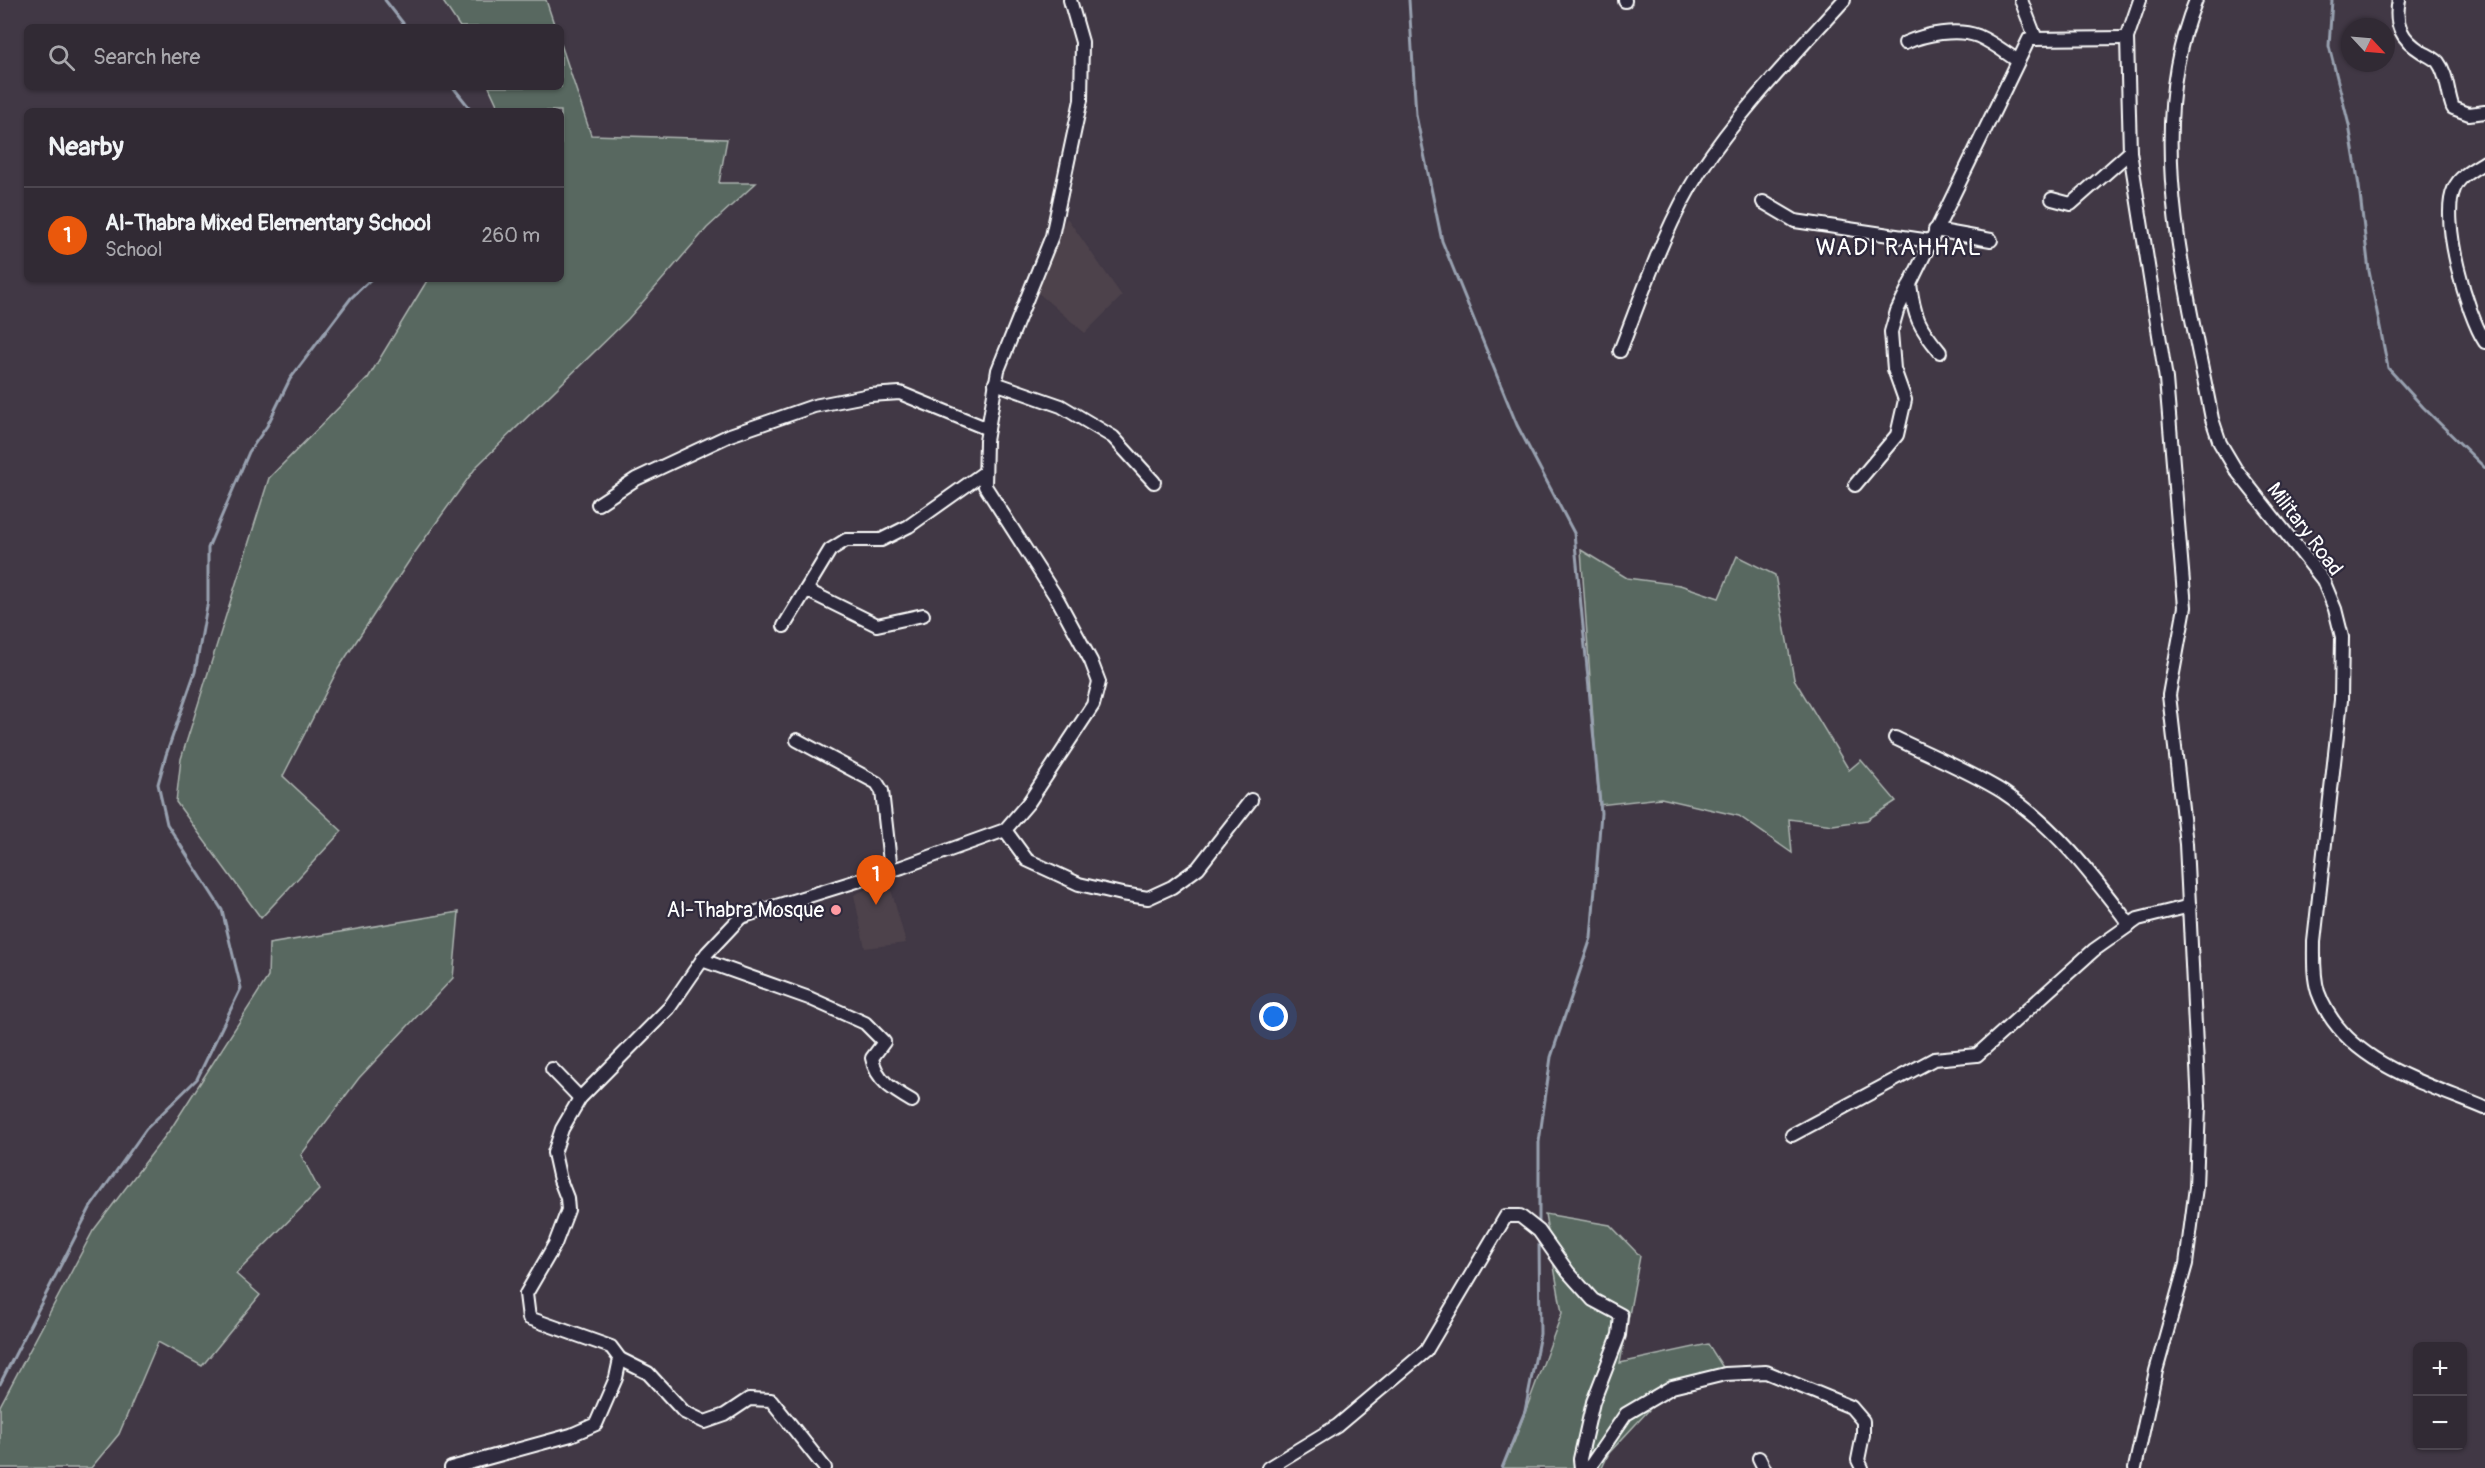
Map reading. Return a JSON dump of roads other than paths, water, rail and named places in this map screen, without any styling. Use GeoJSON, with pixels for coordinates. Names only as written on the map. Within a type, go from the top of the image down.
{"type":"FeatureCollection","features":[{"type":"Feature","properties":{"kind":"street"},"geometry":{"type":"LineString","coordinates":[[825,1468],[771,1400],[749,1399],[725,1415],[705,1422],[684,1412],[648,1373],[620,1359],[611,1347],[529,1318],[526,1294],[555,1244],[568,1209],[554,1153],[562,1130],[580,1098],[669,1008],[702,960],[741,916],[891,871],[1005,830],[1029,802],[1093,705],[1099,682],[1091,661],[1058,600],[985,486],[988,429],[998,370],[1052,237],[1081,100],[1082,42],[1070,0]]}},
{"type":"Feature","properties":{"kind":"street"},"geometry":{"type":"LineString","coordinates":[[1620,351],[1662,244],[1700,172],[1766,86],[1844,0]]}},
{"type":"Feature","properties":{"kind":"street"},"geometry":{"type":"LineString","coordinates":[[2021,0],[2036,39]]}},
{"type":"Feature","properties":{"kind":"street"},"geometry":{"type":"LineString","coordinates":[[2135,1468],[2156,1371],[2186,1264],[2196,1187],[2199,1106],[2186,844],[2169,695],[2185,607],[2166,379],[2130,152],[2127,38],[2140,0]]}},
{"type":"Feature","properties":{"kind":"street","name":"Military Road"},"geometry":{"type":"LineString","coordinates":[[2196,0],[2178,60],[2169,135],[2176,227],[2212,419],[2220,443],[2236,470],[2323,580],[2335,609],[2342,637],[2340,700],[2314,942],[2317,990],[2339,1029],[2373,1059],[2485,1108]]}},
{"type":"Feature","properties":{"kind":"street"},"geometry":{"type":"LineString","coordinates":[[2399,0],[2396,11],[2401,32],[2408,43],[2437,61],[2453,108],[2469,114],[2485,112]]}},
{"type":"Feature","properties":{"kind":"street"},"geometry":{"type":"LineString","coordinates":[[1905,43],[1919,37],[1943,32],[1977,36],[2018,61]]}},
{"type":"Feature","properties":{"kind":"street"},"geometry":{"type":"LineString","coordinates":[[1856,485],[1897,435],[1905,400],[1894,369],[1891,332],[1897,311],[2029,39],[2127,38]]}},
{"type":"Feature","properties":{"kind":"street"},"geometry":{"type":"LineString","coordinates":[[2052,199],[2071,204],[2130,152]]}},
{"type":"Feature","properties":{"kind":"street"},"geometry":{"type":"LineString","coordinates":[[2485,162],[2471,170],[2454,189],[2451,211],[2459,273],[2466,302],[2473,321],[2485,342]]}},
{"type":"Feature","properties":{"kind":"street"},"geometry":{"type":"LineString","coordinates":[[1763,202],[1795,221],[1991,240]]}},
{"type":"Feature","properties":{"kind":"street"},"geometry":{"type":"LineString","coordinates":[[1910,283],[1912,303],[1921,329],[1940,352]]}},
{"type":"Feature","properties":{"kind":"street"},"geometry":{"type":"LineString","coordinates":[[995,383],[1061,406],[1113,437],[1154,482]]}},
{"type":"Feature","properties":{"kind":"street"},"geometry":{"type":"LineString","coordinates":[[598,504],[636,479],[730,435],[814,406],[870,395],[900,393],[988,429]]}},
{"type":"Feature","properties":{"kind":"street"},"geometry":{"type":"LineString","coordinates":[[784,626],[830,550],[846,540],[881,540],[909,526],[985,472]]}},
{"type":"Feature","properties":{"kind":"street"},"geometry":{"type":"LineString","coordinates":[[806,590],[878,625],[923,615]]}},
{"type":"Feature","properties":{"kind":"street"},"geometry":{"type":"LineString","coordinates":[[1896,738],[2002,792],[2050,829],[2083,862],[2130,925]]}},
{"type":"Feature","properties":{"kind":"street"},"geometry":{"type":"LineString","coordinates":[[797,740],[877,783],[882,791],[891,871]]}},
{"type":"Feature","properties":{"kind":"street"},"geometry":{"type":"LineString","coordinates":[[1005,830],[1027,860],[1079,884],[1148,898],[1172,887],[1198,868],[1251,800]]}},
{"type":"Feature","properties":{"kind":"street"},"geometry":{"type":"LineString","coordinates":[[1792,1135],[1935,1059],[1977,1054],[2094,950],[2138,919],[2190,906]]}},
{"type":"Feature","properties":{"kind":"street"},"geometry":{"type":"LineString","coordinates":[[702,960],[809,998],[865,1023],[884,1042],[872,1058],[874,1069],[891,1089],[912,1101]]}},
{"type":"Feature","properties":{"kind":"street"},"geometry":{"type":"LineString","coordinates":[[552,1069],[580,1098]]}},
{"type":"Feature","properties":{"kind":"street"},"geometry":{"type":"LineString","coordinates":[[1268,1468],[1336,1426],[1426,1351],[1506,1215],[1520,1216],[1539,1231],[1593,1300],[1622,1315],[1619,1335],[1593,1402],[1580,1459],[1581,1468]]}},
{"type":"Feature","properties":{"kind":"street"},"geometry":{"type":"LineString","coordinates":[[451,1468],[571,1435],[596,1424],[616,1378],[620,1359]]}},
{"type":"Feature","properties":{"kind":"street"},"geometry":{"type":"LineString","coordinates":[[1589,1468],[1626,1414],[1672,1387],[1725,1374],[1766,1372],[1851,1407],[1863,1421],[1858,1460],[1862,1468]]}},
{"type":"Feature","properties":{"kind":"waterway"},"geometry":{"type":"LineString","coordinates":[[385,0],[404,24]]}},
{"type":"Feature","properties":{"kind":"waterway"},"geometry":{"type":"LineString","coordinates":[[1409,0],[1416,115],[1442,241],[1517,425],[1574,533],[1601,813],[1591,938],[1551,1057],[1539,1142],[1539,1227]]}},
{"type":"Feature","properties":{"kind":"waterway"},"geometry":{"type":"LineString","coordinates":[[2332,0],[2329,46],[2349,125],[2369,271],[2388,368],[2423,407],[2485,468]]}},
{"type":"Feature","properties":{"kind":"waterway"},"geometry":{"type":"LineString","coordinates":[[455,90],[470,108]]}},
{"type":"Feature","properties":{"kind":"waterway"},"geometry":{"type":"LineString","coordinates":[[0,1384],[90,1208],[146,1129],[197,1079],[241,988],[222,910],[167,824],[158,784],[195,672],[208,601],[208,548],[249,452],[267,426],[290,379],[351,298],[368,282]]}},
{"type":"Feature","properties":{"kind":"waterway"},"geometry":{"type":"LineString","coordinates":[[1502,1468],[1525,1411],[1540,1334],[1539,1239]]}},
{"type":"Feature","properties":{"kind":"place","name":"Al-Thabra Mixed Elementary School"},"geometry":{"type":"Point","coordinates":[876,905]}},
{"type":"Feature","properties":{"kind":"place","name":"Al-Thabra Mosque"},"geometry":{"type":"Point","coordinates":[836,910]}},
{"type":"Feature","properties":{"kind":"district","name":"WADI RAHHAL"},"geometry":{"type":"Point","coordinates":[1899,247]}}]}
